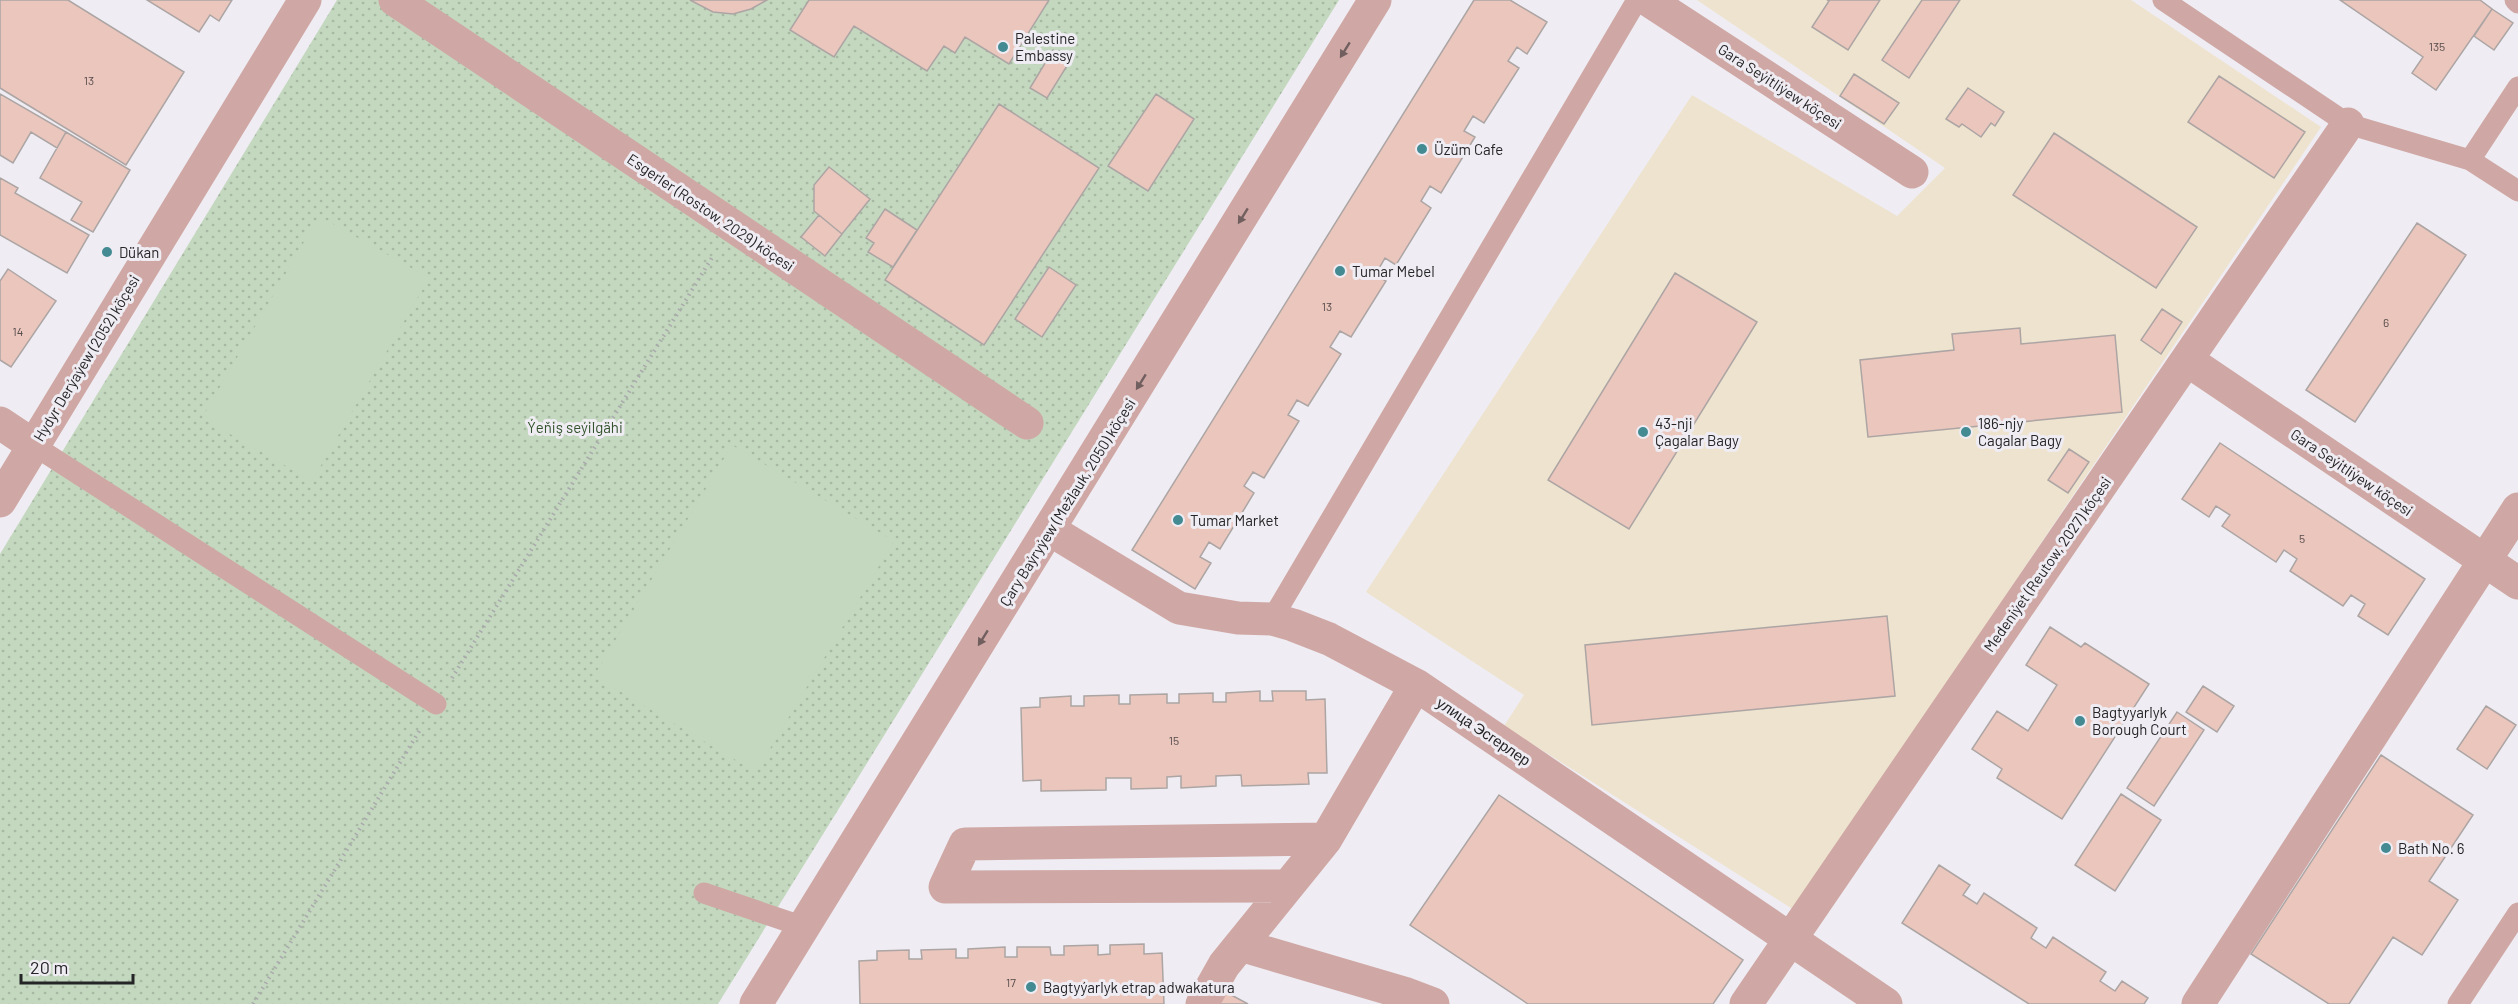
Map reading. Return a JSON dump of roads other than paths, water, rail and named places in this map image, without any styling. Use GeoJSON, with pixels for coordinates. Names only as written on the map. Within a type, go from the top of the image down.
{"type":"FeatureCollection","features":[{"type":"Feature","properties":{"kind":"street","name":"Hydyr Derýaýew (2052) köçesi"},"geometry":{"type":"LineString","coordinates":[[0,501],[305,0]]}},
{"type":"Feature","properties":{"kind":"street","name":"Esgerler (Rostow, 2029) köçesi"},"geometry":{"type":"LineString","coordinates":[[395,0],[1027,423]]}},
{"type":"Feature","properties":{"kind":"street","name":"Çary Baýryýew (Mežlauk, 2050) köçesi"},"geometry":{"type":"LineString","coordinates":[[756,1004],[1376,0]]}},
{"type":"Feature","properties":{"kind":"street","name":"Gara Seýitliýew köçesi"},"geometry":{"type":"LineString","coordinates":[[1648,0],[1912,172]]}},
{"type":"Feature","properties":{"kind":"street","name":"Medeniýet (Reutow, 2027) köçesi"},"geometry":{"type":"LineString","coordinates":[[1746,1004],[2348,124]]}},
{"type":"Feature","properties":{"kind":"street","name":"Gara Seýitliýew köçesi"},"geometry":{"type":"LineString","coordinates":[[2187,360],[2482,561],[2518,583]]}},
{"type":"Feature","properties":{"kind":"street"},"geometry":{"type":"LineString","coordinates":[[0,423],[33,446]]}},
{"type":"Feature","properties":{"kind":"street"},"geometry":{"type":"LineString","coordinates":[[2198,1004],[2482,561],[2518,509]]}},
{"type":"Feature","properties":{"kind":"street","name":"улица Эсгерлер"},"geometry":{"type":"LineString","coordinates":[[1050,530],[1179,608],[1238,618],[1272,619],[1329,639],[1416,685],[1887,1004]]}},
{"type":"Feature","properties":{"kind":"street"},"geometry":{"type":"LineString","coordinates":[[1202,1004],[1224,965],[1326,839],[1416,685]]}},
{"type":"Feature","properties":{"kind":"street"},"geometry":{"type":"LineString","coordinates":[[1287,886],[945,887],[965,844],[1326,839]]}},
{"type":"Feature","properties":{"kind":"street"},"geometry":{"type":"LineString","coordinates":[[1240,945],[1404,993],[1433,1004]]}},
{"type":"Feature","properties":{"kind":"lane"},"geometry":{"type":"LineString","coordinates":[[1272,619],[1637,0]]}},
{"type":"Feature","properties":{"kind":"lane"},"geometry":{"type":"LineString","coordinates":[[2163,0],[2348,124],[2470,160],[2518,191]]}},
{"type":"Feature","properties":{"kind":"lane"},"geometry":{"type":"LineString","coordinates":[[2470,160],[2518,87]]}},
{"type":"Feature","properties":{"kind":"lane"},"geometry":{"type":"LineString","coordinates":[[33,446],[436,704]]}},
{"type":"Feature","properties":{"kind":"lane"},"geometry":{"type":"LineString","coordinates":[[704,893],[804,927]]}},
{"type":"Feature","properties":{"kind":"lane"},"geometry":{"type":"LineString","coordinates":[[2458,1004],[2518,913]]}},
{"type":"Feature","properties":{"kind":"place","name":"Palestine Embassy"},"geometry":{"type":"Point","coordinates":[1003,47]}},
{"type":"Feature","properties":{"kind":"place","name":"Üzüm Cafe"},"geometry":{"type":"Point","coordinates":[1422,149]}},
{"type":"Feature","properties":{"kind":"place","name":"Dükan"},"geometry":{"type":"Point","coordinates":[107,252]}},
{"type":"Feature","properties":{"kind":"place","name":"Tumar Mebel"},"geometry":{"type":"Point","coordinates":[1340,271]}},
{"type":"Feature","properties":{"kind":"place","name":"43-nji Çagalar Bagy"},"geometry":{"type":"Point","coordinates":[1643,432]}},
{"type":"Feature","properties":{"kind":"place","name":"186-njy Cagalar Bagy"},"geometry":{"type":"Point","coordinates":[1966,432]}},
{"type":"Feature","properties":{"kind":"place","name":"Tumar Market"},"geometry":{"type":"Point","coordinates":[1178,520]}},
{"type":"Feature","properties":{"kind":"place","name":"Bagtyyarlyk Borough Court"},"geometry":{"type":"Point","coordinates":[2080,721]}},
{"type":"Feature","properties":{"kind":"place","name":"Bath No. 6"},"geometry":{"type":"Point","coordinates":[2386,848]}},
{"type":"Feature","properties":{"kind":"place","name":"Bagtyýarlyk etrap adwakatura"},"geometry":{"type":"Point","coordinates":[1031,987]}},
{"type":"Feature","properties":{"kind":"park label","name":"Ýeňiş seýilgähi"},"geometry":{"type":"Point","coordinates":[575,427]}}]}
